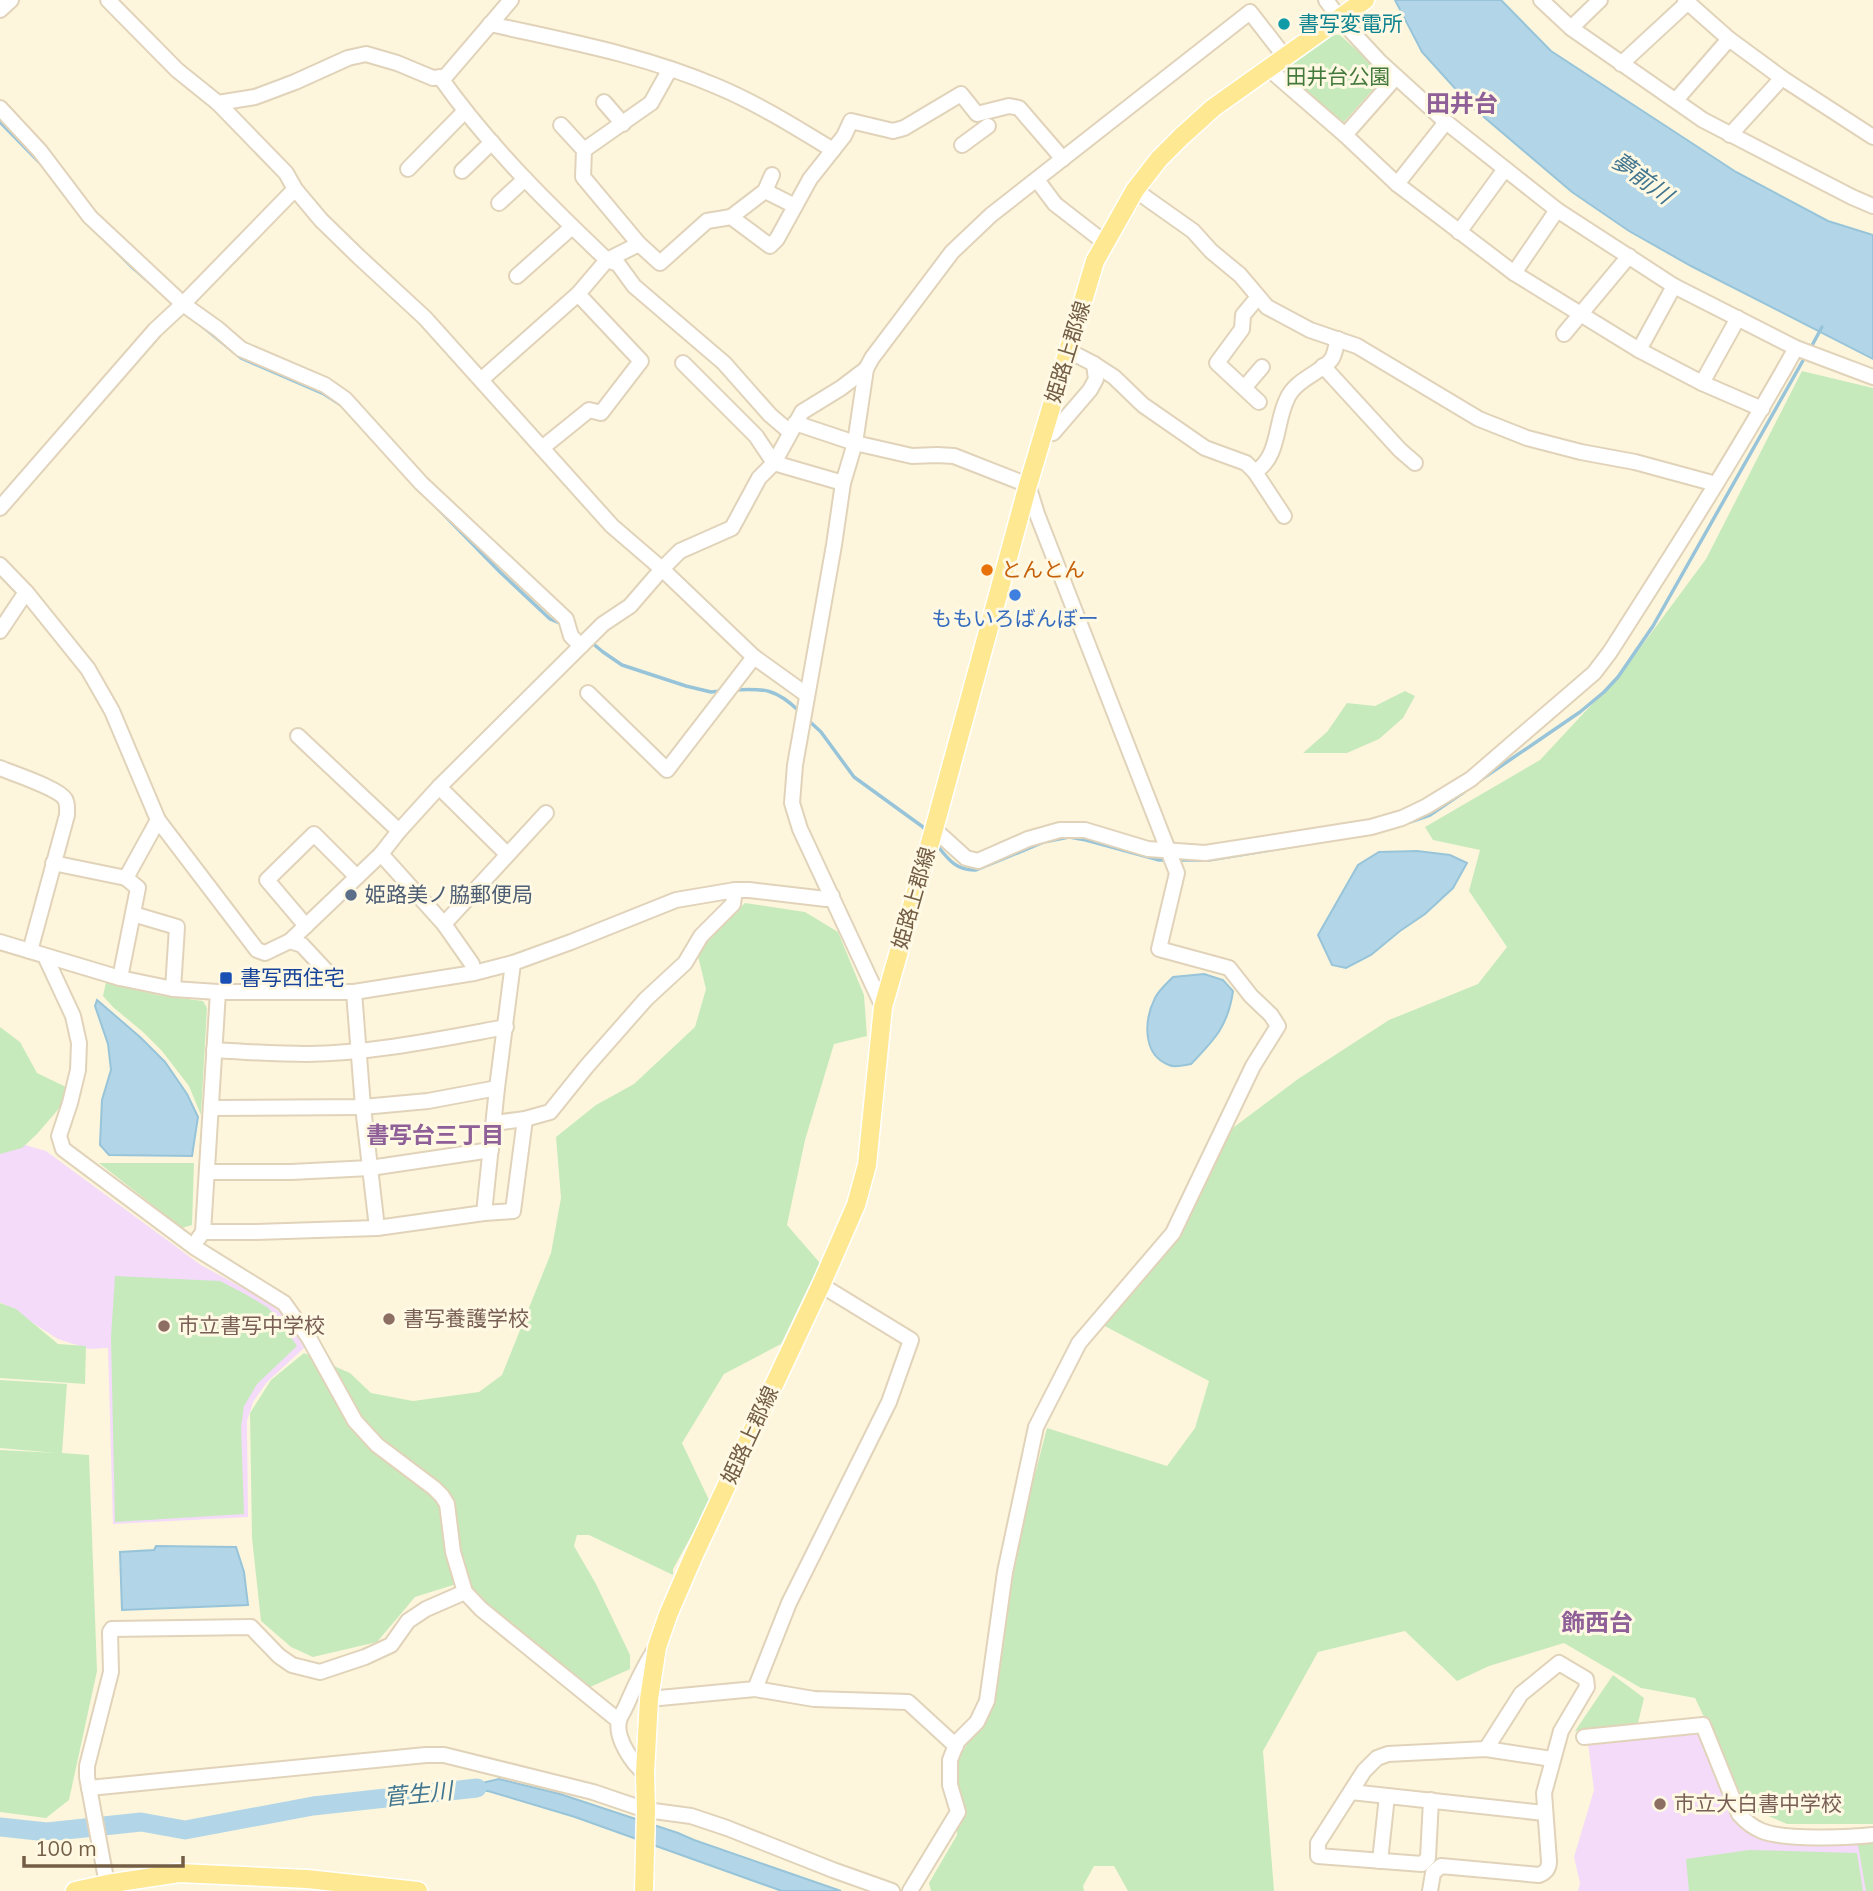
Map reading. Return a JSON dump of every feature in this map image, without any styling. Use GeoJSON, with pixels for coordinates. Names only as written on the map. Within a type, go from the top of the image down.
{"type":"FeatureCollection","features":[{"type":"Feature","properties":{"kind":"main road","name":"姫路上郡線"},"geometry":{"type":"LineString","coordinates":[[644,1891],[645,1773],[649,1699],[657,1647],[694,1555],[856,1205],[867,1165],[883,1007],[1028,485],[1095,261],[1135,190],[1159,159],[1181,137],[1213,108],[1365,0]]}},
{"type":"Feature","properties":{"kind":"main road"},"geometry":{"type":"LineString","coordinates":[[75,1891],[112,1882],[179,1873],[308,1887],[408,1890]]}},
{"type":"Feature","properties":{"kind":"street"},"geometry":{"type":"LineString","coordinates":[[0,10],[11,0]]}},
{"type":"Feature","properties":{"kind":"street"},"geometry":{"type":"LineString","coordinates":[[108,0],[177,70],[218,103],[286,173],[295,189],[321,220],[425,318],[612,526],[662,569],[754,657],[807,695]]}},
{"type":"Feature","properties":{"kind":"street"},"geometry":{"type":"LineString","coordinates":[[218,103],[255,97],[348,58],[366,54],[433,78],[445,77],[511,0]]}},
{"type":"Feature","properties":{"kind":"street"},"geometry":{"type":"LineString","coordinates":[[1326,0],[1380,62],[1446,122],[1556,210],[1674,286],[1796,348],[1873,377]]}},
{"type":"Feature","properties":{"kind":"street"},"geometry":{"type":"LineString","coordinates":[[1541,0],[1571,28],[1703,120],[1873,206]]}},
{"type":"Feature","properties":{"kind":"street"},"geometry":{"type":"LineString","coordinates":[[1571,28],[1600,0]]}},
{"type":"Feature","properties":{"kind":"street"},"geometry":{"type":"LineString","coordinates":[[1621,64],[1686,1],[1782,78],[1873,137]]}},
{"type":"Feature","properties":{"kind":"street"},"geometry":{"type":"LineString","coordinates":[[883,1007],[800,829],[792,803],[794,765],[843,483],[855,443],[866,369],[952,252],[990,215],[1251,12],[1285,57]]}},
{"type":"Feature","properties":{"kind":"street"},"geometry":{"type":"LineString","coordinates":[[490,24],[595,47],[717,86],[833,150]]}},
{"type":"Feature","properties":{"kind":"street"},"geometry":{"type":"LineString","coordinates":[[1676,100],[1729,38]]}},
{"type":"Feature","properties":{"kind":"street"},"geometry":{"type":"LineString","coordinates":[[584,150],[651,103],[670,69]]}},
{"type":"Feature","properties":{"kind":"street"},"geometry":{"type":"LineString","coordinates":[[1269,69],[1397,184],[1514,273],[1639,349],[1702,383],[1762,409]]}},
{"type":"Feature","properties":{"kind":"street"},"geometry":{"type":"LineString","coordinates":[[1345,135],[1396,76]]}},
{"type":"Feature","properties":{"kind":"street"},"geometry":{"type":"LineString","coordinates":[[440,78],[464,112],[572,227],[607,260],[618,264],[634,286],[724,363],[770,415],[793,428],[912,456],[954,456],[1028,485],[1177,873],[1159,949],[1229,968],[1278,1026],[1253,1066],[1174,1233],[1079,1343],[1036,1427],[1005,1572],[987,1701],[977,1721],[956,1745],[950,1760],[950,1785],[958,1812],[910,1891]]}},
{"type":"Feature","properties":{"kind":"street"},"geometry":{"type":"LineString","coordinates":[[1730,135],[1782,78]]}},
{"type":"Feature","properties":{"kind":"street"},"geometry":{"type":"LineString","coordinates":[[732,217],[770,246],[777,239],[810,179],[844,136],[851,121],[892,131],[904,128],[961,94],[977,114],[1009,106],[1019,108],[1063,159]]}},
{"type":"Feature","properties":{"kind":"street"},"geometry":{"type":"LineString","coordinates":[[604,102],[623,124]]}},
{"type":"Feature","properties":{"kind":"street"},"geometry":{"type":"LineString","coordinates":[[0,108],[40,151],[90,217],[183,304],[241,349],[325,385],[345,399],[421,483],[566,619],[576,641]]}},
{"type":"Feature","properties":{"kind":"street"},"geometry":{"type":"LineString","coordinates":[[408,169],[464,112]]}},
{"type":"Feature","properties":{"kind":"street"},"geometry":{"type":"LineString","coordinates":[[1397,184],[1446,122]]}},
{"type":"Feature","properties":{"kind":"street"},"geometry":{"type":"LineString","coordinates":[[561,125],[584,150],[583,177],[639,244],[660,263],[708,221],[732,217],[765,191],[772,175]]}},
{"type":"Feature","properties":{"kind":"street"},"geometry":{"type":"LineString","coordinates":[[962,145],[988,126]]}},
{"type":"Feature","properties":{"kind":"street"},"geometry":{"type":"LineString","coordinates":[[462,171],[492,142]]}},
{"type":"Feature","properties":{"kind":"street"},"geometry":{"type":"LineString","coordinates":[[1459,232],[1505,169]]}},
{"type":"Feature","properties":{"kind":"street"},"geometry":{"type":"LineString","coordinates":[[499,203],[525,179]]}},
{"type":"Feature","properties":{"kind":"street"},"geometry":{"type":"LineString","coordinates":[[1037,180],[1055,204],[1104,242]]}},
{"type":"Feature","properties":{"kind":"street"},"geometry":{"type":"LineString","coordinates":[[0,508],[155,330],[295,189]]}},
{"type":"Feature","properties":{"kind":"street"},"geometry":{"type":"LineString","coordinates":[[1135,190],[1193,231],[1211,251],[1240,275],[1267,307],[1310,330],[1357,346],[1479,419],[1527,438],[1635,462],[1716,484]]}},
{"type":"Feature","properties":{"kind":"street"},"geometry":{"type":"LineString","coordinates":[[765,191],[795,206]]}},
{"type":"Feature","properties":{"kind":"street"},"geometry":{"type":"LineString","coordinates":[[1514,273],[1556,210]]}},
{"type":"Feature","properties":{"kind":"street"},"geometry":{"type":"LineString","coordinates":[[517,276],[572,227]]}},
{"type":"Feature","properties":{"kind":"street"},"geometry":{"type":"LineString","coordinates":[[482,380],[578,293],[607,260],[639,244]]}},
{"type":"Feature","properties":{"kind":"street"},"geometry":{"type":"LineString","coordinates":[[1564,334],[1629,256]]}},
{"type":"Feature","properties":{"kind":"street"},"geometry":{"type":"LineString","coordinates":[[1639,349],[1674,286]]}},
{"type":"Feature","properties":{"kind":"street"},"geometry":{"type":"LineString","coordinates":[[542,448],[589,410],[601,413],[641,361],[578,293]]}},
{"type":"Feature","properties":{"kind":"street"},"geometry":{"type":"LineString","coordinates":[[1258,297],[1243,315],[1242,329],[1217,363],[1259,402]]}},
{"type":"Feature","properties":{"kind":"street"},"geometry":{"type":"LineString","coordinates":[[1702,383],[1738,318]]}},
{"type":"Feature","properties":{"kind":"street"},"geometry":{"type":"LineString","coordinates":[[1255,472],[1269,456],[1287,397],[1303,380],[1332,359],[1338,339]]}},
{"type":"Feature","properties":{"kind":"street"},"geometry":{"type":"LineString","coordinates":[[934,829],[966,858],[978,861],[1028,839],[1060,830],[1085,831],[1149,849],[1205,853],[1371,827],[1402,818],[1427,806],[1471,779],[1594,673],[1716,484],[1796,348]]}},
{"type":"Feature","properties":{"kind":"street"},"geometry":{"type":"LineString","coordinates":[[1069,351],[1094,363],[1114,377],[1143,405],[1195,441],[1246,463],[1284,516]]}},
{"type":"Feature","properties":{"kind":"street"},"geometry":{"type":"LineString","coordinates":[[683,363],[756,436],[774,463],[843,483]]}},
{"type":"Feature","properties":{"kind":"street"},"geometry":{"type":"LineString","coordinates":[[1044,434],[1053,433],[1090,390],[1096,379],[1094,363]]}},
{"type":"Feature","properties":{"kind":"street"},"geometry":{"type":"LineString","coordinates":[[1323,366],[1395,454],[1415,463]]}},
{"type":"Feature","properties":{"kind":"street"},"geometry":{"type":"LineString","coordinates":[[1244,388],[1262,367]]}},
{"type":"Feature","properties":{"kind":"street"},"geometry":{"type":"LineString","coordinates":[[0,565],[26,592],[88,668],[112,711],[158,820],[257,950],[265,953],[290,941],[381,854],[439,787],[576,641],[630,606],[680,551],[732,528],[759,478],[774,463],[802,412],[866,369]]}},
{"type":"Feature","properties":{"kind":"street"},"geometry":{"type":"LineString","coordinates":[[0,631],[26,592]]}},
{"type":"Feature","properties":{"kind":"street"},"geometry":{"type":"LineString","coordinates":[[588,693],[667,770],[754,657]]}},
{"type":"Feature","properties":{"kind":"street"},"geometry":{"type":"LineString","coordinates":[[298,736],[399,831]]}},
{"type":"Feature","properties":{"kind":"street"},"geometry":{"type":"LineString","coordinates":[[0,768],[50,788],[63,796],[67,805],[67,815],[30,951]]}},
{"type":"Feature","properties":{"kind":"street"},"geometry":{"type":"LineString","coordinates":[[439,787],[507,854]]}},
{"type":"Feature","properties":{"kind":"street"},"geometry":{"type":"LineString","coordinates":[[444,924],[546,813]]}},
{"type":"Feature","properties":{"kind":"street"},"geometry":{"type":"LineString","coordinates":[[126,878],[158,820]]}},
{"type":"Feature","properties":{"kind":"street"},"geometry":{"type":"LineString","coordinates":[[306,926],[267,880],[314,834],[357,877]]}},
{"type":"Feature","properties":{"kind":"street"},"geometry":{"type":"LineString","coordinates":[[381,854],[444,924],[472,964],[474,973]]}},
{"type":"Feature","properties":{"kind":"street"},"geometry":{"type":"LineString","coordinates":[[53,863],[126,878],[138,888],[120,978]]}},
{"type":"Feature","properties":{"kind":"street"},"geometry":{"type":"LineString","coordinates":[[0,942],[120,978],[173,989],[218,992],[354,992],[474,973],[513,963],[676,900],[735,890],[826,899],[832,897]]}},
{"type":"Feature","properties":{"kind":"street"},"geometry":{"type":"LineString","coordinates":[[494,1124],[550,1112],[646,999],[685,963],[701,936],[733,904],[735,890]]}},
{"type":"Feature","properties":{"kind":"street"},"geometry":{"type":"LineString","coordinates":[[133,914],[177,927],[173,989]]}},
{"type":"Feature","properties":{"kind":"street"},"geometry":{"type":"LineString","coordinates":[[290,941],[302,946],[330,975],[329,992]]}},
{"type":"Feature","properties":{"kind":"street"},"geometry":{"type":"LineString","coordinates":[[45,956],[73,1016],[79,1043],[78,1070],[71,1103],[59,1136],[63,1149],[194,1247],[284,1303],[309,1338],[355,1421],[377,1445],[442,1496],[447,1504],[453,1552],[465,1591],[481,1609],[619,1721]]}},
{"type":"Feature","properties":{"kind":"street"},"geometry":{"type":"LineString","coordinates":[[484,1213],[513,963]]}},
{"type":"Feature","properties":{"kind":"street"},"geometry":{"type":"LineString","coordinates":[[194,1247],[203,1232],[218,992]]}},
{"type":"Feature","properties":{"kind":"street"},"geometry":{"type":"LineString","coordinates":[[354,992],[363,1107],[377,1228]]}},
{"type":"Feature","properties":{"kind":"street"},"geometry":{"type":"LineString","coordinates":[[214,1051],[307,1054],[359,1050],[425,1042],[506,1027]]}},
{"type":"Feature","properties":{"kind":"street"},"geometry":{"type":"LineString","coordinates":[[211,1108],[363,1107],[428,1101],[497,1088]]}},
{"type":"Feature","properties":{"kind":"street"},"geometry":{"type":"LineString","coordinates":[[203,1232],[377,1228],[513,1211],[525,1119]]}},
{"type":"Feature","properties":{"kind":"street"},"geometry":{"type":"LineString","coordinates":[[207,1172],[370,1168],[491,1150]]}},
{"type":"Feature","properties":{"kind":"street"},"geometry":{"type":"LineString","coordinates":[[755,1689],[789,1603],[889,1402],[911,1339],[821,1284]]}},
{"type":"Feature","properties":{"kind":"street"},"geometry":{"type":"LineString","coordinates":[[112,1882],[89,1790],[87,1766],[111,1672],[112,1629],[251,1627],[279,1656],[292,1665],[320,1672],[391,1645],[408,1621],[426,1609],[465,1591]]}},
{"type":"Feature","properties":{"kind":"street"},"geometry":{"type":"LineString","coordinates":[[645,1773],[636,1767],[618,1730],[619,1721],[637,1679],[657,1647]]}},
{"type":"Feature","properties":{"kind":"street"},"geometry":{"type":"LineString","coordinates":[[1430,1891],[1433,1873],[1441,1866],[1539,1875],[1549,1868],[1544,1793],[1561,1731],[1587,1687],[1586,1679],[1559,1663],[1521,1694],[1486,1749]]}},
{"type":"Feature","properties":{"kind":"street"},"geometry":{"type":"LineString","coordinates":[[649,1699],[755,1689],[814,1699],[908,1702],[956,1745]]}},
{"type":"Feature","properties":{"kind":"street"},"geometry":{"type":"LineString","coordinates":[[1584,1737],[1703,1725],[1739,1814],[1749,1824],[1765,1832],[1802,1836],[1873,1835]]}},
{"type":"Feature","properties":{"kind":"street"},"geometry":{"type":"LineString","coordinates":[[1431,1800],[1428,1858],[1422,1864],[1318,1856],[1318,1843],[1364,1771],[1377,1758],[1388,1754],[1486,1749],[1552,1759]]}},
{"type":"Feature","properties":{"kind":"street"},"geometry":{"type":"LineString","coordinates":[[89,1790],[444,1755],[593,1792],[646,1813],[691,1816],[892,1891]]}},
{"type":"Feature","properties":{"kind":"street"},"geometry":{"type":"LineString","coordinates":[[1351,1792],[1544,1813]]}},
{"type":"Feature","properties":{"kind":"street"},"geometry":{"type":"LineString","coordinates":[[1380,1861],[1387,1796]]}},
{"type":"Feature","properties":{"kind":"shaded area","name":"市立書写中学校"},"geometry":{"type":"Polygon","coordinates":[[[18,1143],[46,1151],[201,1265],[265,1300],[281,1313],[305,1347],[267,1382],[253,1402],[247,1421],[248,1517],[113,1524],[108,1348],[89,1349],[58,1339],[0,1302],[0,1150],[18,1143]]]}},
{"type":"Feature","properties":{"kind":"shaded area","name":"市立大白書中学校"},"geometry":{"type":"Polygon","coordinates":[[[1700,1733],[1750,1832],[1873,1840],[1873,1891],[1578,1891],[1580,1883],[1574,1857],[1594,1790],[1588,1743],[1700,1733]]]}},
{"type":"Feature","properties":{"kind":"green space","name":"田井台公園"},"geometry":{"type":"Polygon","coordinates":[[[1331,34],[1340,35],[1385,76],[1344,122],[1338,120],[1286,75],[1286,66],[1331,34]]]}},
{"type":"Feature","properties":{"kind":"green space"},"geometry":{"type":"Polygon","coordinates":[[[1802,371],[1873,388],[1873,1824],[1787,1824],[1747,1807],[1695,1698],[1641,1688],[1564,1643],[1489,1666],[1457,1681],[1405,1631],[1318,1652],[1263,1751],[1274,1891],[1128,1891],[1114,1866],[1094,1866],[1083,1886],[1084,1891],[931,1891],[929,1883],[957,1835],[958,1759],[994,1699],[1016,1547],[1047,1428],[1167,1466],[1195,1428],[1209,1381],[1099,1323],[1178,1225],[1206,1148],[1298,1079],[1389,1020],[1478,984],[1507,947],[1469,891],[1480,850],[1433,840],[1425,827],[1540,760],[1623,671],[1706,559],[1802,371]]]}},
{"type":"Feature","properties":{"kind":"green space"},"geometry":{"type":"Polygon","coordinates":[[[1405,691],[1415,696],[1403,718],[1379,739],[1347,753],[1303,753],[1327,732],[1347,703],[1375,706],[1405,691]]]}},
{"type":"Feature","properties":{"kind":"green space"},"geometry":{"type":"Polygon","coordinates":[[[745,903],[805,912],[838,932],[864,995],[867,1036],[834,1044],[805,1140],[787,1225],[820,1263],[781,1344],[724,1374],[682,1443],[710,1502],[673,1569],[673,1575],[589,1535],[577,1535],[574,1546],[596,1584],[630,1655],[630,1669],[588,1688],[481,1602],[466,1581],[415,1597],[377,1642],[313,1657],[291,1647],[261,1621],[252,1538],[250,1413],[271,1380],[304,1353],[350,1373],[371,1393],[413,1401],[479,1392],[502,1375],[551,1253],[561,1198],[556,1137],[596,1105],[634,1084],[695,1027],[706,989],[696,948],[745,903]]]}},
{"type":"Feature","properties":{"kind":"green space"},"geometry":{"type":"Polygon","coordinates":[[[106,982],[157,995],[203,1001],[207,1008],[201,1115],[189,1086],[162,1051],[103,996],[106,982]]]}},
{"type":"Feature","properties":{"kind":"green space"},"geometry":{"type":"Polygon","coordinates":[[[0,1027],[20,1042],[37,1073],[66,1087],[62,1105],[37,1134],[22,1148],[0,1154],[0,1027]]]}},
{"type":"Feature","properties":{"kind":"green space"},"geometry":{"type":"Polygon","coordinates":[[[99,1163],[194,1163],[192,1225],[182,1228],[99,1163]]]}},
{"type":"Feature","properties":{"kind":"green space"},"geometry":{"type":"Polygon","coordinates":[[[115,1276],[220,1281],[267,1307],[297,1346],[257,1384],[244,1406],[241,1427],[244,1514],[115,1522],[111,1337],[115,1276]]]}},
{"type":"Feature","properties":{"kind":"green space"},"geometry":{"type":"Polygon","coordinates":[[[0,1303],[16,1309],[58,1344],[86,1346],[85,1384],[0,1378],[0,1303]]]}},
{"type":"Feature","properties":{"kind":"green space"},"geometry":{"type":"Polygon","coordinates":[[[0,1380],[67,1384],[62,1453],[89,1455],[97,1671],[69,1800],[46,1818],[0,1812],[0,1450],[56,1453],[0,1448],[0,1380]]]}},
{"type":"Feature","properties":{"kind":"green space"},"geometry":{"type":"Polygon","coordinates":[[[1613,1675],[1644,1698],[1638,1723],[1575,1731],[1613,1675]]]}},
{"type":"Feature","properties":{"kind":"green space"},"geometry":{"type":"Polygon","coordinates":[[[1873,1842],[1873,1891],[1866,1891],[1858,1845],[1873,1842]]]}},
{"type":"Feature","properties":{"kind":"green space"},"geometry":{"type":"Polygon","coordinates":[[[1749,1850],[1857,1853],[1863,1891],[1689,1891],[1686,1859],[1749,1850]]]}},
{"type":"Feature","properties":{"kind":"water","name":"夢前川"},"geometry":{"type":"Polygon","coordinates":[[[1395,0],[1501,0],[1551,51],[1736,172],[1828,221],[1873,235],[1873,359],[1691,266],[1629,231],[1572,192],[1471,106],[1422,52],[1395,0]]]}},
{"type":"Feature","properties":{"kind":"water"},"geometry":{"type":"Polygon","coordinates":[[[1417,851],[1450,855],[1467,863],[1453,888],[1425,914],[1371,955],[1346,968],[1332,965],[1318,935],[1358,865],[1379,852],[1417,851]]]}},
{"type":"Feature","properties":{"kind":"water"},"geometry":{"type":"Polygon","coordinates":[[[1204,974],[1223,980],[1233,991],[1228,1014],[1214,1039],[1191,1064],[1169,1065],[1160,1060],[1150,1045],[1147,1026],[1151,1007],[1159,992],[1173,977],[1204,974]]]}},
{"type":"Feature","properties":{"kind":"water"},"geometry":{"type":"Polygon","coordinates":[[[97,1000],[165,1062],[187,1094],[198,1117],[192,1156],[109,1155],[100,1145],[102,1100],[111,1070],[108,1044],[95,1006],[97,1000]]]}},
{"type":"Feature","properties":{"kind":"water"},"geometry":{"type":"Polygon","coordinates":[[[156,1546],[236,1547],[244,1572],[248,1605],[122,1610],[120,1552],[154,1550],[156,1546]]]}},
{"type":"Feature","properties":{"kind":"water"},"geometry":{"type":"Polygon","coordinates":[[[499,1779],[560,1794],[841,1891],[782,1891],[575,1817],[488,1791],[452,1790],[499,1779]]]}},
{"type":"Feature","properties":{"kind":"waterway"},"geometry":{"type":"LineString","coordinates":[[0,122],[45,168]]}},
{"type":"Feature","properties":{"kind":"waterway"},"geometry":{"type":"LineString","coordinates":[[113,248],[156,288]]}},
{"type":"Feature","properties":{"kind":"waterway"},"geometry":{"type":"LineString","coordinates":[[197,322],[241,358],[324,394],[341,405]]}},
{"type":"Feature","properties":{"kind":"waterway"},"geometry":{"type":"LineString","coordinates":[[1809,351],[1822,327]]}},
{"type":"Feature","properties":{"kind":"waterway"},"geometry":{"type":"LineString","coordinates":[[1479,781],[1580,712],[1618,677],[1653,626],[1805,357]]}},
{"type":"Feature","properties":{"kind":"waterway"},"geometry":{"type":"LineString","coordinates":[[405,475],[500,572],[550,619],[564,625]]}},
{"type":"Feature","properties":{"kind":"waterway"},"geometry":{"type":"LineString","coordinates":[[591,642],[622,665],[686,686],[711,692],[722,691]]}},
{"type":"Feature","properties":{"kind":"waterway"},"geometry":{"type":"LineString","coordinates":[[733,690],[754,689],[776,694],[799,711]]}},
{"type":"Feature","properties":{"kind":"waterway"},"geometry":{"type":"LineString","coordinates":[[807,719],[821,732],[854,777],[923,827],[927,833]]}},
{"type":"Feature","properties":{"kind":"waterway"},"geometry":{"type":"LineString","coordinates":[[1410,822],[1430,815],[1464,792]]}},
{"type":"Feature","properties":{"kind":"waterway"},"geometry":{"type":"LineString","coordinates":[[936,844],[953,863],[969,870],[976,870],[1044,842],[1069,837],[1168,860]]}},
{"type":"Feature","properties":{"kind":"waterway"},"geometry":{"type":"LineString","coordinates":[[1176,860],[1209,860],[1331,840]]}},
{"type":"Feature","properties":{"kind":"waterway","name":"菅生川"},"geometry":{"type":"LineString","coordinates":[[0,1827],[47,1832],[141,1822],[185,1830],[313,1806],[477,1788]]}},
{"type":"Feature","properties":{"kind":"place","name":"書写変電所"},"geometry":{"type":"Point","coordinates":[1284,24]}},
{"type":"Feature","properties":{"kind":"place","name":"とんとん"},"geometry":{"type":"Point","coordinates":[987,570]}},
{"type":"Feature","properties":{"kind":"place","name":"ももいろばんぼー"},"geometry":{"type":"Point","coordinates":[1015,595]}},
{"type":"Feature","properties":{"kind":"place","name":"姫路美ノ脇郵便局"},"geometry":{"type":"Point","coordinates":[351,895]}},
{"type":"Feature","properties":{"kind":"place","name":"書写西住宅"},"geometry":{"type":"Point","coordinates":[226,978]}},
{"type":"Feature","properties":{"kind":"place","name":"書写養護学校"},"geometry":{"type":"Point","coordinates":[389,1319]}},
{"type":"Feature","properties":{"kind":"place","name":"市立書写中学校"},"geometry":{"type":"Point","coordinates":[164,1326]}},
{"type":"Feature","properties":{"kind":"place","name":"市立大白書中学校"},"geometry":{"type":"Point","coordinates":[1660,1804]}},
{"type":"Feature","properties":{"kind":"district","name":"田井台"},"geometry":{"type":"Point","coordinates":[1462,104]}},
{"type":"Feature","properties":{"kind":"district","name":"書写台三丁目"},"geometry":{"type":"Point","coordinates":[435,1135]}},
{"type":"Feature","properties":{"kind":"district","name":"飾西台"},"geometry":{"type":"Point","coordinates":[1597,1623]}}]}
